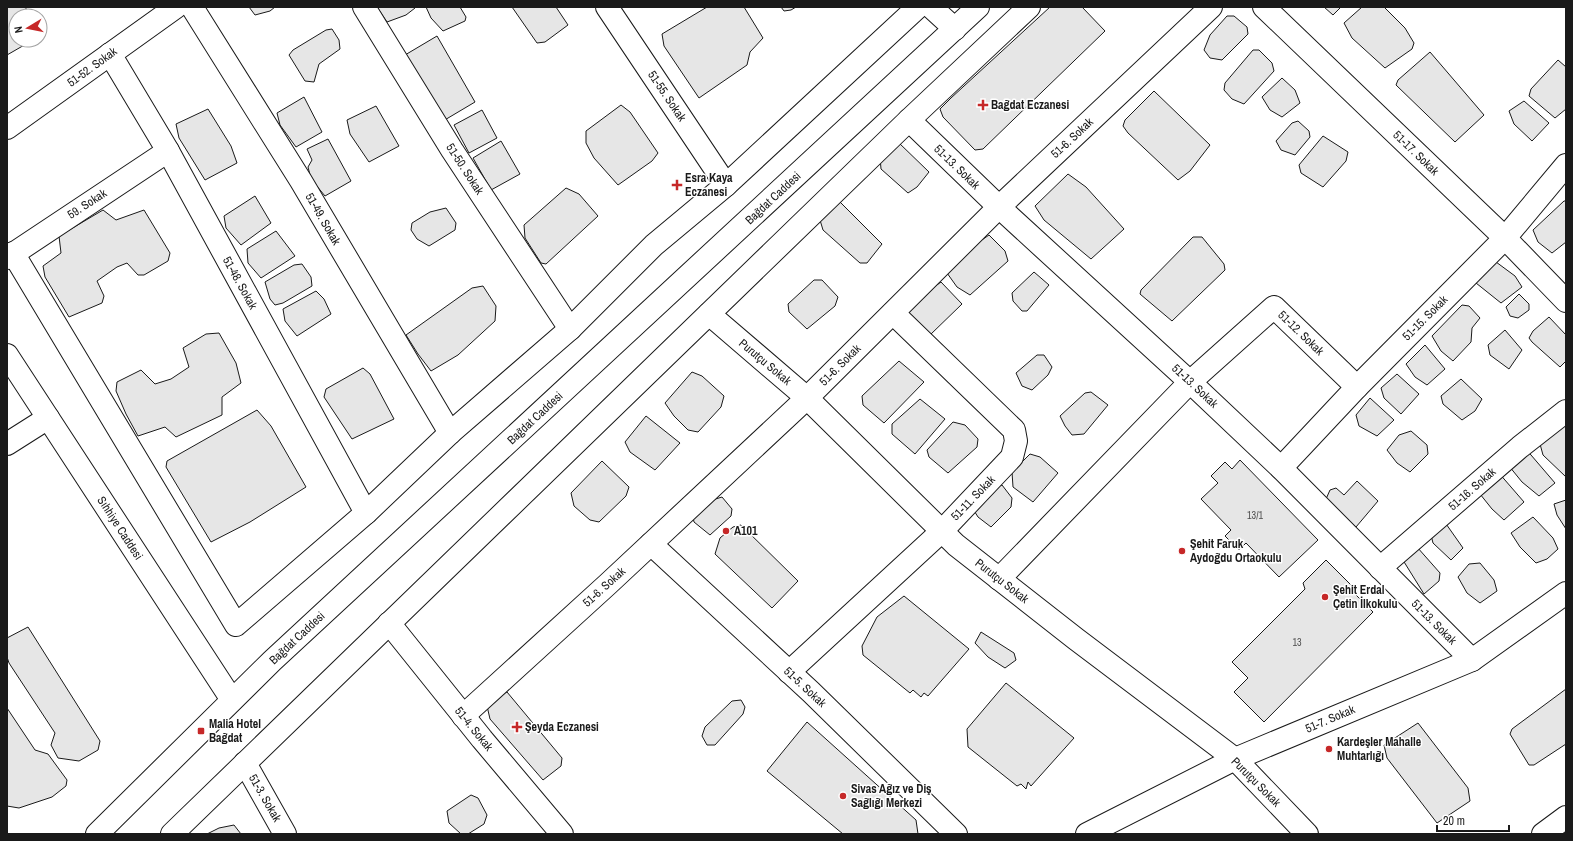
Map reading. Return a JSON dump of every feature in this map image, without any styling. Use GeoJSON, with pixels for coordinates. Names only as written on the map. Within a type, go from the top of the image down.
{"type":"FeatureCollection","features":[{"type":"Feature","properties":{"kind":"street","name":"51-52. Sokak"},"geometry":{"type":"LineString","coordinates":[[7,128],[176,7]]}},
{"type":"Feature","properties":{"kind":"street","name":"51-49. Sokak"},"geometry":{"type":"LineString","coordinates":[[192,7],[301,181],[450,433]]}},
{"type":"Feature","properties":{"kind":"street","name":"51-50. Sokak"},"geometry":{"type":"LineString","coordinates":[[364,7],[452,150],[570,329]]}},
{"type":"Feature","properties":{"kind":"street","name":"51-55. Sokak"},"geometry":{"type":"LineString","coordinates":[[607,7],[726,185]]}},
{"type":"Feature","properties":{"kind":"street"},"geometry":{"type":"LineString","coordinates":[[10,255],[236,625],[366,513],[450,433],[570,329],[654,245],[726,185],[918,7]]}},
{"type":"Feature","properties":{"kind":"street"},"geometry":{"type":"LineString","coordinates":[[931,7],[955,29]]}},
{"type":"Feature","properties":{"kind":"street","name":"Bağdat Caddesi"},"geometry":{"type":"LineString","coordinates":[[97,834],[278,656],[978,7]]}},
{"type":"Feature","properties":{"kind":"street"},"geometry":{"type":"LineString","coordinates":[[172,834],[909,120],[1029,7]]}},
{"type":"Feature","properties":{"kind":"street","name":"51-6. Sokak"},"geometry":{"type":"LineString","coordinates":[[463,716],[651,544],[807,398],[999,207],[1211,7]]}},
{"type":"Feature","properties":{"kind":"street","name":"51-17. Sokak"},"geometry":{"type":"LineString","coordinates":[[1264,7],[1505,238],[1566,301]]}},
{"type":"Feature","properties":{"kind":"street","name":"51-48. Sokak"},"geometry":{"type":"LineString","coordinates":[[110,54],[168,151],[366,513]]}},
{"type":"Feature","properties":{"kind":"street","name":"51-13. Sokak"},"geometry":{"type":"LineString","coordinates":[[909,120],[999,207],[1190,382],[1281,468],[1472,660]]}},
{"type":"Feature","properties":{"kind":"street","name":"59. Sokak"},"geometry":{"type":"LineString","coordinates":[[10,255],[168,151]]}},
{"type":"Feature","properties":{"kind":"street","name":"51-15. Sokak"},"geometry":{"type":"LineString","coordinates":[[1281,468],[1356,387],[1505,238],[1566,164]]}},
{"type":"Feature","properties":{"kind":"street","name":"51-12. Sokak"},"geometry":{"type":"LineString","coordinates":[[1190,382],[1274,307],[1356,387]]}},
{"type":"Feature","properties":{"kind":"street","name":"51-11. Sokak"},"geometry":{"type":"LineString","coordinates":[[789,672],[942,531],[1012,457],[1016,441],[1014,430],[893,312]]}},
{"type":"Feature","properties":{"kind":"street","name":"Purutçu Sokak"},"geometry":{"type":"LineString","coordinates":[[709,314],[807,398],[956,545],[1076,639],[1235,758],[1308,834]]}},
{"type":"Feature","properties":{"kind":"street","name":"Sıhhiye Caddesi"},"geometry":{"type":"LineString","coordinates":[[7,355],[232,700]]}},
{"type":"Feature","properties":{"kind":"street"},"geometry":{"type":"LineString","coordinates":[[999,579],[1190,382]]}},
{"type":"Feature","properties":{"kind":"street","name":"51-16. Sokak"},"geometry":{"type":"LineString","coordinates":[[1380,568],[1520,447],[1566,411]]}},
{"type":"Feature","properties":{"kind":"street"},"geometry":{"type":"LineString","coordinates":[[7,444],[48,418]]}},
{"type":"Feature","properties":{"kind":"street","name":"51-5. Sokak"},"geometry":{"type":"LineString","coordinates":[[651,544],[789,672],[956,834]]}},
{"type":"Feature","properties":{"kind":"street","name":"51-7. Sokak"},"geometry":{"type":"LineString","coordinates":[[1087,834],[1235,758],[1472,660],[1566,593]]}},
{"type":"Feature","properties":{"kind":"street","name":"51-4. Sokak"},"geometry":{"type":"LineString","coordinates":[[389,623],[463,716],[562,834]]}},
{"type":"Feature","properties":{"kind":"street","name":"51-3. Sokak"},"geometry":{"type":"LineString","coordinates":[[244,763],[285,834]]}},
{"type":"Feature","properties":{"kind":"street"},"geometry":{"type":"LineString","coordinates":[[1543,834],[1566,817]]}},
{"type":"Feature","properties":{"kind":"building"},"geometry":{"type":"Polygon","coordinates":[[[7,7],[25,7],[26,8],[8,8],[8,48],[19,48],[7,55],[7,7]]]}},
{"type":"Feature","properties":{"kind":"building"},"geometry":{"type":"Polygon","coordinates":[[[249,7],[275,7],[270,11],[255,15],[249,7]]]}},
{"type":"Feature","properties":{"kind":"building"},"geometry":{"type":"Polygon","coordinates":[[[377,7],[415,8],[406,15],[387,22],[377,7]]]}},
{"type":"Feature","properties":{"kind":"building"},"geometry":{"type":"Polygon","coordinates":[[[426,7],[460,7],[466,17],[465,21],[443,31],[431,18],[426,7]]]}},
{"type":"Feature","properties":{"kind":"building"},"geometry":{"type":"Polygon","coordinates":[[[512,7],[556,7],[568,25],[545,42],[537,43],[512,7]]]}},
{"type":"Feature","properties":{"kind":"building"},"geometry":{"type":"Polygon","coordinates":[[[707,7],[744,7],[763,38],[750,52],[747,65],[699,98],[664,46],[662,34],[707,7]]]}},
{"type":"Feature","properties":{"kind":"building"},"geometry":{"type":"Polygon","coordinates":[[[781,7],[796,7],[791,10],[784,11],[781,7]]]}},
{"type":"Feature","properties":{"kind":"building"},"geometry":{"type":"Polygon","coordinates":[[[1050,7],[1082,7],[1105,31],[983,149],[975,150],[943,117],[940,109],[1050,7]]]}},
{"type":"Feature","properties":{"kind":"building"},"geometry":{"type":"Polygon","coordinates":[[[1324,7],[1341,7],[1333,15],[1324,7]]]}},
{"type":"Feature","properties":{"kind":"building"},"geometry":{"type":"Polygon","coordinates":[[[1362,7],[1384,7],[1405,28],[1414,43],[1412,49],[1385,68],[1352,38],[1344,23],[1362,7]]]}},
{"type":"Feature","properties":{"kind":"building"},"geometry":{"type":"Polygon","coordinates":[[[1227,16],[1234,16],[1247,27],[1248,34],[1222,60],[1210,58],[1204,50],[1210,35],[1227,16]]]}},
{"type":"Feature","properties":{"kind":"building"},"geometry":{"type":"Polygon","coordinates":[[[332,29],[339,40],[340,49],[319,64],[314,82],[305,81],[289,55],[293,50],[326,30],[332,29]]]}},
{"type":"Feature","properties":{"kind":"building"},"geometry":{"type":"Polygon","coordinates":[[[437,36],[475,102],[443,121],[405,55],[437,36]]]}},
{"type":"Feature","properties":{"kind":"building"},"geometry":{"type":"Polygon","coordinates":[[[1253,50],[1259,50],[1272,63],[1274,71],[1244,104],[1232,99],[1224,90],[1225,83],[1253,50]]]}},
{"type":"Feature","properties":{"kind":"building"},"geometry":{"type":"Polygon","coordinates":[[[1430,52],[1484,115],[1455,142],[1396,85],[1398,80],[1430,52]]]}},
{"type":"Feature","properties":{"kind":"building"},"geometry":{"type":"Polygon","coordinates":[[[1558,60],[1566,67],[1566,109],[1555,118],[1529,96],[1531,89],[1558,60]]]}},
{"type":"Feature","properties":{"kind":"building"},"geometry":{"type":"Polygon","coordinates":[[[1282,78],[1295,90],[1300,103],[1282,117],[1270,110],[1262,97],[1282,78]]]}},
{"type":"Feature","properties":{"kind":"building"},"geometry":{"type":"Polygon","coordinates":[[[1154,91],[1210,145],[1190,171],[1178,180],[1128,133],[1123,126],[1125,120],[1154,91]]]}},
{"type":"Feature","properties":{"kind":"building"},"geometry":{"type":"Polygon","coordinates":[[[304,97],[322,132],[296,147],[280,125],[277,113],[304,97]]]}},
{"type":"Feature","properties":{"kind":"building"},"geometry":{"type":"Polygon","coordinates":[[[1524,101],[1549,123],[1532,141],[1514,124],[1509,111],[1524,101]]]}},
{"type":"Feature","properties":{"kind":"building"},"geometry":{"type":"Polygon","coordinates":[[[621,105],[630,112],[658,153],[652,161],[618,185],[594,158],[586,143],[586,131],[621,105]]]}},
{"type":"Feature","properties":{"kind":"building"},"geometry":{"type":"Polygon","coordinates":[[[376,106],[399,146],[369,162],[350,134],[347,120],[376,106]]]}},
{"type":"Feature","properties":{"kind":"building"},"geometry":{"type":"Polygon","coordinates":[[[208,109],[231,146],[237,163],[205,180],[179,138],[176,124],[208,109]]]}},
{"type":"Feature","properties":{"kind":"building"},"geometry":{"type":"Polygon","coordinates":[[[482,110],[497,138],[469,153],[454,125],[482,110]]]}},
{"type":"Feature","properties":{"kind":"building"},"geometry":{"type":"Polygon","coordinates":[[[1298,121],[1309,131],[1310,137],[1295,155],[1281,150],[1276,141],[1292,123],[1298,121]]]}},
{"type":"Feature","properties":{"kind":"building"},"geometry":{"type":"Polygon","coordinates":[[[1323,136],[1348,152],[1346,161],[1323,187],[1301,173],[1299,165],[1323,136]]]}},
{"type":"Feature","properties":{"kind":"building"},"geometry":{"type":"Polygon","coordinates":[[[328,139],[351,181],[325,196],[311,179],[308,167],[312,160],[307,149],[328,139]]]}},
{"type":"Feature","properties":{"kind":"building"},"geometry":{"type":"Polygon","coordinates":[[[501,141],[520,174],[491,190],[473,158],[501,141]]]}},
{"type":"Feature","properties":{"kind":"building"},"geometry":{"type":"Polygon","coordinates":[[[898,142],[929,172],[917,187],[908,193],[881,169],[880,157],[898,142]]]}},
{"type":"Feature","properties":{"kind":"building"},"geometry":{"type":"Polygon","coordinates":[[[1068,174],[1086,187],[1124,229],[1091,259],[1044,220],[1035,206],[1068,174]]]}},
{"type":"Feature","properties":{"kind":"building"},"geometry":{"type":"Polygon","coordinates":[[[566,188],[579,194],[598,216],[546,264],[541,263],[525,238],[524,225],[566,188]]]}},
{"type":"Feature","properties":{"kind":"building"},"geometry":{"type":"Polygon","coordinates":[[[255,196],[271,223],[241,245],[226,228],[224,216],[255,196]]]}},
{"type":"Feature","properties":{"kind":"building"},"geometry":{"type":"Polygon","coordinates":[[[838,200],[882,244],[867,263],[860,263],[823,230],[820,220],[838,200]]]}},
{"type":"Feature","properties":{"kind":"building"},"geometry":{"type":"Polygon","coordinates":[[[1564,201],[1566,201],[1566,242],[1552,253],[1538,242],[1533,230],[1564,201]]]}},
{"type":"Feature","properties":{"kind":"building"},"geometry":{"type":"Polygon","coordinates":[[[446,208],[456,223],[455,230],[429,246],[417,239],[411,230],[412,223],[430,212],[446,208]]]}},
{"type":"Feature","properties":{"kind":"building"},"geometry":{"type":"Polygon","coordinates":[[[103,210],[116,220],[144,210],[170,253],[168,261],[144,275],[138,275],[127,263],[117,267],[97,281],[104,296],[102,303],[69,317],[45,277],[43,266],[61,253],[59,236],[103,210]]]}},
{"type":"Feature","properties":{"kind":"building"},"geometry":{"type":"Polygon","coordinates":[[[276,231],[295,256],[261,278],[248,263],[247,249],[276,231]]]}},
{"type":"Feature","properties":{"kind":"building"},"geometry":{"type":"Polygon","coordinates":[[[989,235],[1005,251],[1008,261],[970,295],[957,287],[947,273],[969,249],[989,235]]]}},
{"type":"Feature","properties":{"kind":"building"},"geometry":{"type":"Polygon","coordinates":[[[1193,237],[1202,237],[1224,264],[1225,270],[1172,321],[1140,294],[1141,290],[1193,237]]]}},
{"type":"Feature","properties":{"kind":"building"},"geometry":{"type":"Polygon","coordinates":[[[1492,259],[1515,276],[1522,287],[1501,303],[1476,283],[1492,259]]]}},
{"type":"Feature","properties":{"kind":"building"},"geometry":{"type":"Polygon","coordinates":[[[302,264],[311,277],[312,286],[283,303],[275,305],[270,299],[265,282],[294,265],[302,264]]]}},
{"type":"Feature","properties":{"kind":"building"},"geometry":{"type":"Polygon","coordinates":[[[1034,272],[1049,285],[1027,311],[1022,311],[1013,301],[1012,293],[1034,272]]]}},
{"type":"Feature","properties":{"kind":"building"},"geometry":{"type":"Polygon","coordinates":[[[814,280],[822,280],[838,297],[835,306],[807,329],[789,312],[788,304],[814,280]]]}},
{"type":"Feature","properties":{"kind":"building"},"geometry":{"type":"Polygon","coordinates":[[[941,282],[962,304],[930,335],[909,315],[909,305],[941,282]]]}},
{"type":"Feature","properties":{"kind":"building"},"geometry":{"type":"Polygon","coordinates":[[[483,286],[496,306],[495,321],[458,355],[431,371],[406,335],[472,288],[483,286]]]}},
{"type":"Feature","properties":{"kind":"building"},"geometry":{"type":"Polygon","coordinates":[[[316,291],[324,299],[331,314],[297,336],[285,321],[283,309],[316,291]]]}},
{"type":"Feature","properties":{"kind":"building"},"geometry":{"type":"Polygon","coordinates":[[[1519,294],[1529,304],[1529,310],[1518,318],[1510,316],[1506,307],[1519,294]]]}},
{"type":"Feature","properties":{"kind":"building"},"geometry":{"type":"Polygon","coordinates":[[[1462,305],[1469,306],[1480,318],[1472,328],[1471,342],[1453,361],[1441,351],[1432,336],[1462,305]]]}},
{"type":"Feature","properties":{"kind":"building"},"geometry":{"type":"Polygon","coordinates":[[[1549,317],[1566,335],[1566,361],[1560,367],[1529,338],[1533,331],[1549,317]]]}},
{"type":"Feature","properties":{"kind":"building"},"geometry":{"type":"Polygon","coordinates":[[[1505,330],[1522,350],[1509,369],[1490,355],[1488,345],[1505,330]]]}},
{"type":"Feature","properties":{"kind":"building"},"geometry":{"type":"Polygon","coordinates":[[[219,333],[236,363],[241,383],[222,397],[222,415],[176,437],[165,427],[138,436],[116,391],[117,382],[141,370],[155,384],[171,379],[189,367],[183,348],[206,334],[219,333]]]}},
{"type":"Feature","properties":{"kind":"building"},"geometry":{"type":"Polygon","coordinates":[[[1425,345],[1445,369],[1427,385],[1415,377],[1406,364],[1425,345]]]}},
{"type":"Feature","properties":{"kind":"building"},"geometry":{"type":"Polygon","coordinates":[[[1037,355],[1044,355],[1052,367],[1048,375],[1032,390],[1022,386],[1016,373],[1037,355]]]}},
{"type":"Feature","properties":{"kind":"building"},"geometry":{"type":"Polygon","coordinates":[[[899,361],[924,382],[884,423],[863,405],[862,396],[899,361]]]}},
{"type":"Feature","properties":{"kind":"building"},"geometry":{"type":"Polygon","coordinates":[[[363,368],[370,374],[394,419],[352,439],[324,397],[326,389],[363,368]]]}},
{"type":"Feature","properties":{"kind":"building"},"geometry":{"type":"Polygon","coordinates":[[[692,372],[702,376],[724,396],[721,407],[698,432],[688,430],[674,416],[665,403],[692,372]]]}},
{"type":"Feature","properties":{"kind":"building"},"geometry":{"type":"Polygon","coordinates":[[[1397,374],[1419,394],[1401,414],[1384,398],[1381,388],[1397,374]]]}},
{"type":"Feature","properties":{"kind":"building"},"geometry":{"type":"Polygon","coordinates":[[[1461,379],[1482,399],[1475,411],[1462,420],[1443,404],[1441,396],[1461,379]]]}},
{"type":"Feature","properties":{"kind":"building"},"geometry":{"type":"Polygon","coordinates":[[[1091,392],[1108,405],[1084,434],[1072,435],[1060,416],[1085,393],[1091,392]]]}},
{"type":"Feature","properties":{"kind":"building"},"geometry":{"type":"Polygon","coordinates":[[[1370,398],[1394,420],[1377,436],[1359,426],[1356,415],[1370,398]]]}},
{"type":"Feature","properties":{"kind":"building"},"geometry":{"type":"Polygon","coordinates":[[[920,399],[945,419],[915,454],[892,434],[892,424],[920,399]]]}},
{"type":"Feature","properties":{"kind":"building"},"geometry":{"type":"Polygon","coordinates":[[[257,410],[271,426],[306,487],[250,522],[211,542],[166,467],[167,461],[257,410]]]}},
{"type":"Feature","properties":{"kind":"building"},"geometry":{"type":"Polygon","coordinates":[[[646,416],[680,443],[655,470],[630,452],[625,442],[646,416]]]}},
{"type":"Feature","properties":{"kind":"building"},"geometry":{"type":"Polygon","coordinates":[[[953,422],[965,425],[978,439],[977,447],[948,473],[929,457],[927,450],[953,422]]]}},
{"type":"Feature","properties":{"kind":"building"},"geometry":{"type":"Polygon","coordinates":[[[1566,422],[1566,477],[1543,455],[1540,444],[1566,422]]]}},
{"type":"Feature","properties":{"kind":"building"},"geometry":{"type":"Polygon","coordinates":[[[1411,431],[1427,445],[1428,454],[1410,472],[1397,463],[1387,450],[1399,435],[1411,431]]]}},
{"type":"Feature","properties":{"kind":"building"},"geometry":{"type":"Polygon","coordinates":[[[1525,448],[1555,483],[1539,496],[1522,482],[1509,466],[1525,448]]]}},
{"type":"Feature","properties":{"kind":"building"},"geometry":{"type":"Polygon","coordinates":[[[1030,454],[1040,457],[1058,473],[1033,502],[1013,487],[1012,472],[1030,454]]]}},
{"type":"Feature","properties":{"kind":"building","name":"Şehit Faruk Aydoğdu Ortaokulu"},"geometry":{"type":"Polygon","coordinates":[[[1240,460],[1318,540],[1279,577],[1246,543],[1239,550],[1225,536],[1231,530],[1201,499],[1218,483],[1211,476],[1225,462],[1232,469],[1240,460]]]}},
{"type":"Feature","properties":{"kind":"building"},"geometry":{"type":"Polygon","coordinates":[[[602,461],[629,487],[626,496],[599,522],[590,520],[574,506],[571,493],[602,461]]]}},
{"type":"Feature","properties":{"kind":"building"},"geometry":{"type":"Polygon","coordinates":[[[1498,472],[1524,502],[1504,520],[1492,509],[1480,494],[1498,472]]]}},
{"type":"Feature","properties":{"kind":"building"},"geometry":{"type":"Polygon","coordinates":[[[1357,481],[1378,501],[1356,527],[1326,499],[1330,490],[1336,488],[1344,495],[1357,481]]]}},
{"type":"Feature","properties":{"kind":"building"},"geometry":{"type":"Polygon","coordinates":[[[1002,485],[1012,498],[1011,507],[991,527],[978,517],[973,509],[991,489],[1002,485]]]}},
{"type":"Feature","properties":{"kind":"building"},"geometry":{"type":"Polygon","coordinates":[[[722,497],[732,509],[731,516],[710,535],[694,522],[693,517],[709,501],[722,497]]]}},
{"type":"Feature","properties":{"kind":"building"},"geometry":{"type":"Polygon","coordinates":[[[1566,500],[1566,529],[1557,515],[1554,504],[1566,500]]]}},
{"type":"Feature","properties":{"kind":"building"},"geometry":{"type":"Polygon","coordinates":[[[1533,517],[1553,538],[1558,549],[1547,559],[1536,563],[1520,547],[1511,533],[1533,517]]]}},
{"type":"Feature","properties":{"kind":"building"},"geometry":{"type":"Polygon","coordinates":[[[1444,521],[1463,548],[1451,560],[1433,543],[1430,531],[1444,521]]]}},
{"type":"Feature","properties":{"kind":"building"},"geometry":{"type":"Polygon","coordinates":[[[741,525],[798,581],[772,608],[715,554],[720,538],[733,527],[741,525]]]}},
{"type":"Feature","properties":{"kind":"building"},"geometry":{"type":"Polygon","coordinates":[[[1417,547],[1440,573],[1439,581],[1424,594],[1401,557],[1417,547]]]}},
{"type":"Feature","properties":{"kind":"building","name":"Şehit Erdal Çetin İlkokulu"},"geometry":{"type":"Polygon","coordinates":[[[1326,560],[1356,590],[1354,593],[1373,612],[1264,722],[1234,692],[1248,678],[1232,662],[1305,589],[1303,583],[1326,560]]]}},
{"type":"Feature","properties":{"kind":"building"},"geometry":{"type":"Polygon","coordinates":[[[1480,563],[1494,580],[1497,591],[1480,603],[1467,593],[1458,577],[1469,564],[1480,563]]]}},
{"type":"Feature","properties":{"kind":"building"},"geometry":{"type":"Polygon","coordinates":[[[904,596],[969,649],[928,696],[924,693],[921,697],[913,690],[910,693],[863,655],[862,646],[877,617],[904,596]]]}},
{"type":"Feature","properties":{"kind":"building"},"geometry":{"type":"Polygon","coordinates":[[[28,627],[100,741],[98,750],[79,761],[58,758],[51,745],[55,733],[9,663],[7,657],[7,638],[28,627]]]}},
{"type":"Feature","properties":{"kind":"building"},"geometry":{"type":"Polygon","coordinates":[[[981,632],[1014,653],[1016,660],[1005,668],[988,657],[975,643],[981,632]]]}},
{"type":"Feature","properties":{"kind":"building"},"geometry":{"type":"Polygon","coordinates":[[[1006,683],[1074,738],[1031,786],[1028,782],[1026,789],[1021,784],[1017,786],[968,747],[967,729],[1006,683]]]}},
{"type":"Feature","properties":{"kind":"building"},"geometry":{"type":"Polygon","coordinates":[[[1566,689],[1566,744],[1534,765],[1529,765],[1510,734],[1512,729],[1566,689]]]}},
{"type":"Feature","properties":{"kind":"building"},"geometry":{"type":"Polygon","coordinates":[[[507,692],[562,758],[561,766],[543,780],[490,719],[487,706],[498,694],[507,692]]]}},
{"type":"Feature","properties":{"kind":"building"},"geometry":{"type":"Polygon","coordinates":[[[741,700],[745,707],[743,714],[715,745],[707,745],[702,736],[705,727],[732,701],[741,700]]]}},
{"type":"Feature","properties":{"kind":"building"},"geometry":{"type":"Polygon","coordinates":[[[7,708],[35,750],[48,754],[67,780],[66,786],[52,797],[19,808],[7,806],[7,708]]]}},
{"type":"Feature","properties":{"kind":"building","name":"Sivas Ağız ve Diş Sağlığı Merkezi"},"geometry":{"type":"Polygon","coordinates":[[[807,722],[916,820],[918,834],[843,834],[767,771],[807,722]]]}},
{"type":"Feature","properties":{"kind":"building"},"geometry":{"type":"Polygon","coordinates":[[[1418,723],[1468,788],[1470,801],[1437,823],[1387,758],[1384,745],[1418,723]]]}},
{"type":"Feature","properties":{"kind":"building"},"geometry":{"type":"Polygon","coordinates":[[[471,795],[478,798],[487,815],[484,824],[468,834],[461,834],[449,823],[447,811],[471,795]]]}},
{"type":"Feature","properties":{"kind":"building"},"geometry":{"type":"Polygon","coordinates":[[[234,825],[241,834],[207,834],[219,828],[234,825]]]}},
{"type":"Feature","properties":{"kind":"place","name":"Bağdat Eczanesi"},"geometry":{"type":"Point","coordinates":[983,105]}},
{"type":"Feature","properties":{"kind":"place","name":"Esra Kaya Eczanesi"},"geometry":{"type":"Point","coordinates":[677,185]}},
{"type":"Feature","properties":{"kind":"place","name":"A101"},"geometry":{"type":"Point","coordinates":[726,531]}},
{"type":"Feature","properties":{"kind":"place","name":"Şehit Faruk Aydoğdu Ortaokulu"},"geometry":{"type":"Point","coordinates":[1182,551]}},
{"type":"Feature","properties":{"kind":"place","name":"Şehit Erdal Çetin İlkokulu"},"geometry":{"type":"Point","coordinates":[1325,597]}},
{"type":"Feature","properties":{"kind":"place","name":"Şeyda Eczanesi"},"geometry":{"type":"Point","coordinates":[517,727]}},
{"type":"Feature","properties":{"kind":"place","name":"Malia Hotel Bağdat"},"geometry":{"type":"Point","coordinates":[201,731]}},
{"type":"Feature","properties":{"kind":"place","name":"Kardeşler Mahalle Muhtarlığı"},"geometry":{"type":"Point","coordinates":[1329,749]}},
{"type":"Feature","properties":{"kind":"place","name":"Sivas Ağız ve Diş Sağlığı Merkezi"},"geometry":{"type":"Point","coordinates":[843,796]}}]}
